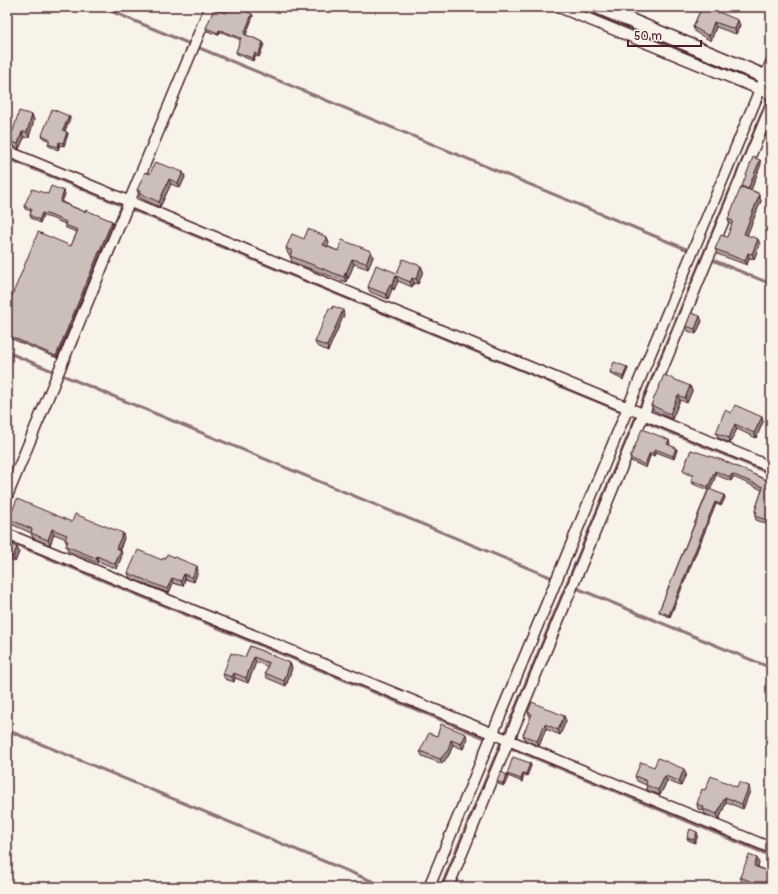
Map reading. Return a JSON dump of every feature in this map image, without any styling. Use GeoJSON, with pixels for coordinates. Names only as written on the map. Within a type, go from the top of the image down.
{"type":"FeatureCollection","features":[{"type":"Feature","properties":{"kind":"street"},"geometry":{"type":"LineString","coordinates":[[7,496],[210,7]]}},
{"type":"Feature","properties":{"kind":"street"},"geometry":{"type":"LineString","coordinates":[[559,7],[771,94]]}},
{"type":"Feature","properties":{"kind":"street"},"geometry":{"type":"LineString","coordinates":[[598,7],[768,77]]}},
{"type":"Feature","properties":{"kind":"street"},"geometry":{"type":"LineString","coordinates":[[448,887],[502,738],[569,582],[703,250],[759,90],[768,77],[771,63]]}},
{"type":"Feature","properties":{"kind":"street"},"geometry":{"type":"LineString","coordinates":[[429,887],[502,738],[569,582],[703,250],[771,106]]}},
{"type":"Feature","properties":{"kind":"street"},"geometry":{"type":"LineString","coordinates":[[7,150],[128,206],[771,467]]}},
{"type":"Feature","properties":{"kind":"street"},"geometry":{"type":"LineString","coordinates":[[7,534],[771,848]]}},
{"type":"Feature","properties":{"kind":"building"},"geometry":{"type":"Polygon","coordinates":[[[229,7],[235,7],[252,14],[244,34],[263,42],[258,55],[255,53],[252,58],[236,52],[241,38],[223,31],[219,30],[218,33],[206,28],[214,9],[226,13],[229,7]]]}},
{"type":"Feature","properties":{"kind":"building"},"geometry":{"type":"Polygon","coordinates":[[[701,9],[710,11],[711,9],[738,20],[735,29],[714,22],[709,36],[693,27],[701,9]]]}},
{"type":"Feature","properties":{"kind":"building"},"geometry":{"type":"Polygon","coordinates":[[[52,109],[69,116],[63,130],[67,132],[63,143],[59,142],[58,147],[48,144],[50,139],[42,135],[52,109]]]}},
{"type":"Feature","properties":{"kind":"building"},"geometry":{"type":"Polygon","coordinates":[[[19,111],[32,115],[27,132],[22,132],[18,144],[7,140],[7,130],[13,131],[19,111]]]}},
{"type":"Feature","properties":{"kind":"building"},"geometry":{"type":"Polygon","coordinates":[[[771,112],[771,123],[768,121],[771,112]]]}},
{"type":"Feature","properties":{"kind":"building"},"geometry":{"type":"Polygon","coordinates":[[[753,157],[760,160],[748,189],[742,186],[753,157]]]}},
{"type":"Feature","properties":{"kind":"building"},"geometry":{"type":"Polygon","coordinates":[[[155,162],[183,172],[178,183],[169,179],[159,202],[139,193],[140,191],[137,190],[145,172],[150,174],[155,162]]]}},
{"type":"Feature","properties":{"kind":"building"},"geometry":{"type":"Polygon","coordinates":[[[51,186],[64,191],[60,202],[85,212],[86,210],[112,221],[56,356],[7,335],[7,308],[38,232],[71,246],[78,230],[65,225],[66,222],[50,215],[42,213],[39,220],[30,215],[32,209],[24,206],[32,189],[48,194],[51,186]]]}},
{"type":"Feature","properties":{"kind":"building"},"geometry":{"type":"Polygon","coordinates":[[[741,187],[758,193],[759,196],[744,234],[758,239],[752,254],[748,253],[745,261],[715,249],[721,235],[727,237],[733,221],[728,219],[741,187]]]}},
{"type":"Feature","properties":{"kind":"building"},"geometry":{"type":"Polygon","coordinates":[[[308,229],[327,237],[323,245],[338,251],[342,240],[371,251],[366,263],[352,259],[344,277],[290,256],[292,251],[286,248],[292,234],[304,239],[308,229]]]}},
{"type":"Feature","properties":{"kind":"building"},"geometry":{"type":"Polygon","coordinates":[[[403,259],[421,266],[416,279],[412,278],[410,282],[396,276],[392,285],[390,284],[386,294],[368,287],[376,265],[397,273],[403,259]]]}},
{"type":"Feature","properties":{"kind":"building"},"geometry":{"type":"Polygon","coordinates":[[[333,306],[343,310],[327,346],[315,342],[329,308],[332,309],[333,306]]]}},
{"type":"Feature","properties":{"kind":"building"},"geometry":{"type":"Polygon","coordinates":[[[691,313],[700,316],[695,329],[686,326],[691,313]]]}},
{"type":"Feature","properties":{"kind":"building"},"geometry":{"type":"Polygon","coordinates":[[[614,362],[627,367],[623,377],[610,372],[614,362]]]}},
{"type":"Feature","properties":{"kind":"building"},"geometry":{"type":"Polygon","coordinates":[[[664,375],[690,386],[685,398],[678,395],[670,414],[651,405],[664,375]]]}},
{"type":"Feature","properties":{"kind":"building"},"geometry":{"type":"Polygon","coordinates":[[[735,405],[762,417],[754,433],[735,424],[729,438],[716,433],[725,410],[731,413],[735,405]]]}},
{"type":"Feature","properties":{"kind":"building"},"geometry":{"type":"Polygon","coordinates":[[[642,429],[669,440],[667,444],[676,448],[673,456],[655,449],[653,453],[649,454],[645,465],[630,458],[642,429]]]}},
{"type":"Feature","properties":{"kind":"building"},"geometry":{"type":"Polygon","coordinates":[[[691,450],[722,460],[771,482],[771,516],[769,521],[755,516],[757,512],[755,511],[763,487],[732,474],[730,477],[715,471],[708,487],[691,480],[694,474],[683,470],[691,450]]]}},
{"type":"Feature","properties":{"kind":"building"},"geometry":{"type":"Polygon","coordinates":[[[709,489],[724,495],[720,504],[715,502],[669,615],[659,611],[709,489]]]}},
{"type":"Feature","properties":{"kind":"building"},"geometry":{"type":"Polygon","coordinates":[[[17,499],[72,522],[75,514],[123,533],[116,548],[121,550],[115,564],[97,556],[96,558],[66,546],[68,541],[65,540],[67,535],[52,529],[48,540],[31,533],[32,529],[9,519],[17,499]]]}},
{"type":"Feature","properties":{"kind":"building"},"geometry":{"type":"Polygon","coordinates":[[[7,543],[17,547],[13,557],[7,555],[7,543]]]}},
{"type":"Feature","properties":{"kind":"building"},"geometry":{"type":"Polygon","coordinates":[[[138,550],[162,560],[163,558],[165,559],[167,554],[197,566],[192,578],[184,574],[181,581],[172,578],[167,589],[128,573],[138,550]]]}},
{"type":"Feature","properties":{"kind":"building"},"geometry":{"type":"Polygon","coordinates":[[[250,646],[290,663],[284,681],[265,673],[269,663],[254,657],[246,678],[234,673],[232,677],[223,674],[231,653],[245,657],[250,646]]]}},
{"type":"Feature","properties":{"kind":"building"},"geometry":{"type":"Polygon","coordinates":[[[532,702],[564,716],[558,730],[545,724],[537,741],[523,735],[532,714],[528,712],[532,702]]]}},
{"type":"Feature","properties":{"kind":"building"},"geometry":{"type":"Polygon","coordinates":[[[441,724],[466,734],[461,744],[451,740],[448,750],[440,759],[420,751],[429,733],[437,736],[441,724]]]}},
{"type":"Feature","properties":{"kind":"building"},"geometry":{"type":"Polygon","coordinates":[[[513,757],[530,763],[526,774],[523,773],[521,779],[507,774],[513,757]]]}},
{"type":"Feature","properties":{"kind":"building"},"geometry":{"type":"Polygon","coordinates":[[[658,758],[684,769],[679,781],[665,776],[658,790],[646,785],[647,781],[635,776],[641,762],[654,767],[658,758]]]}},
{"type":"Feature","properties":{"kind":"building"},"geometry":{"type":"Polygon","coordinates":[[[501,772],[507,775],[503,784],[497,781],[501,772]]]}},
{"type":"Feature","properties":{"kind":"building"},"geometry":{"type":"Polygon","coordinates":[[[711,776],[737,787],[739,782],[749,786],[742,804],[725,797],[717,814],[703,809],[704,807],[697,804],[702,789],[705,790],[711,776]]]}},
{"type":"Feature","properties":{"kind":"building"},"geometry":{"type":"Polygon","coordinates":[[[690,829],[697,832],[694,840],[687,838],[690,829]]]}},
{"type":"Feature","properties":{"kind":"building"},"geometry":{"type":"Polygon","coordinates":[[[749,855],[757,858],[754,866],[771,873],[771,887],[763,884],[762,886],[740,877],[749,855]]]}},
{"type":"Feature","properties":{"kind":"waterway"},"geometry":{"type":"LineString","coordinates":[[101,7],[190,44]]}},
{"type":"Feature","properties":{"kind":"waterway"},"geometry":{"type":"LineString","coordinates":[[573,7],[617,25]]}},
{"type":"Feature","properties":{"kind":"waterway"},"geometry":{"type":"LineString","coordinates":[[197,47],[686,249]]}},
{"type":"Feature","properties":{"kind":"waterway"},"geometry":{"type":"LineString","coordinates":[[441,887],[768,98]]}},
{"type":"Feature","properties":{"kind":"waterway"},"geometry":{"type":"LineString","coordinates":[[7,158],[618,410]]}},
{"type":"Feature","properties":{"kind":"waterway"},"geometry":{"type":"LineString","coordinates":[[715,261],[771,284]]}},
{"type":"Feature","properties":{"kind":"waterway"},"geometry":{"type":"LineString","coordinates":[[7,352],[55,372]]}},
{"type":"Feature","properties":{"kind":"waterway"},"geometry":{"type":"LineString","coordinates":[[62,375],[550,577]]}},
{"type":"Feature","properties":{"kind":"waterway"},"geometry":{"type":"LineString","coordinates":[[643,421],[771,474]]}},
{"type":"Feature","properties":{"kind":"waterway"},"geometry":{"type":"LineString","coordinates":[[7,541],[485,738]]}},
{"type":"Feature","properties":{"kind":"waterway"},"geometry":{"type":"LineString","coordinates":[[574,587],[771,668]]}},
{"type":"Feature","properties":{"kind":"waterway"},"geometry":{"type":"LineString","coordinates":[[7,730],[386,887]]}},
{"type":"Feature","properties":{"kind":"waterway"},"geometry":{"type":"LineString","coordinates":[[511,748],[771,856]]}}]}
